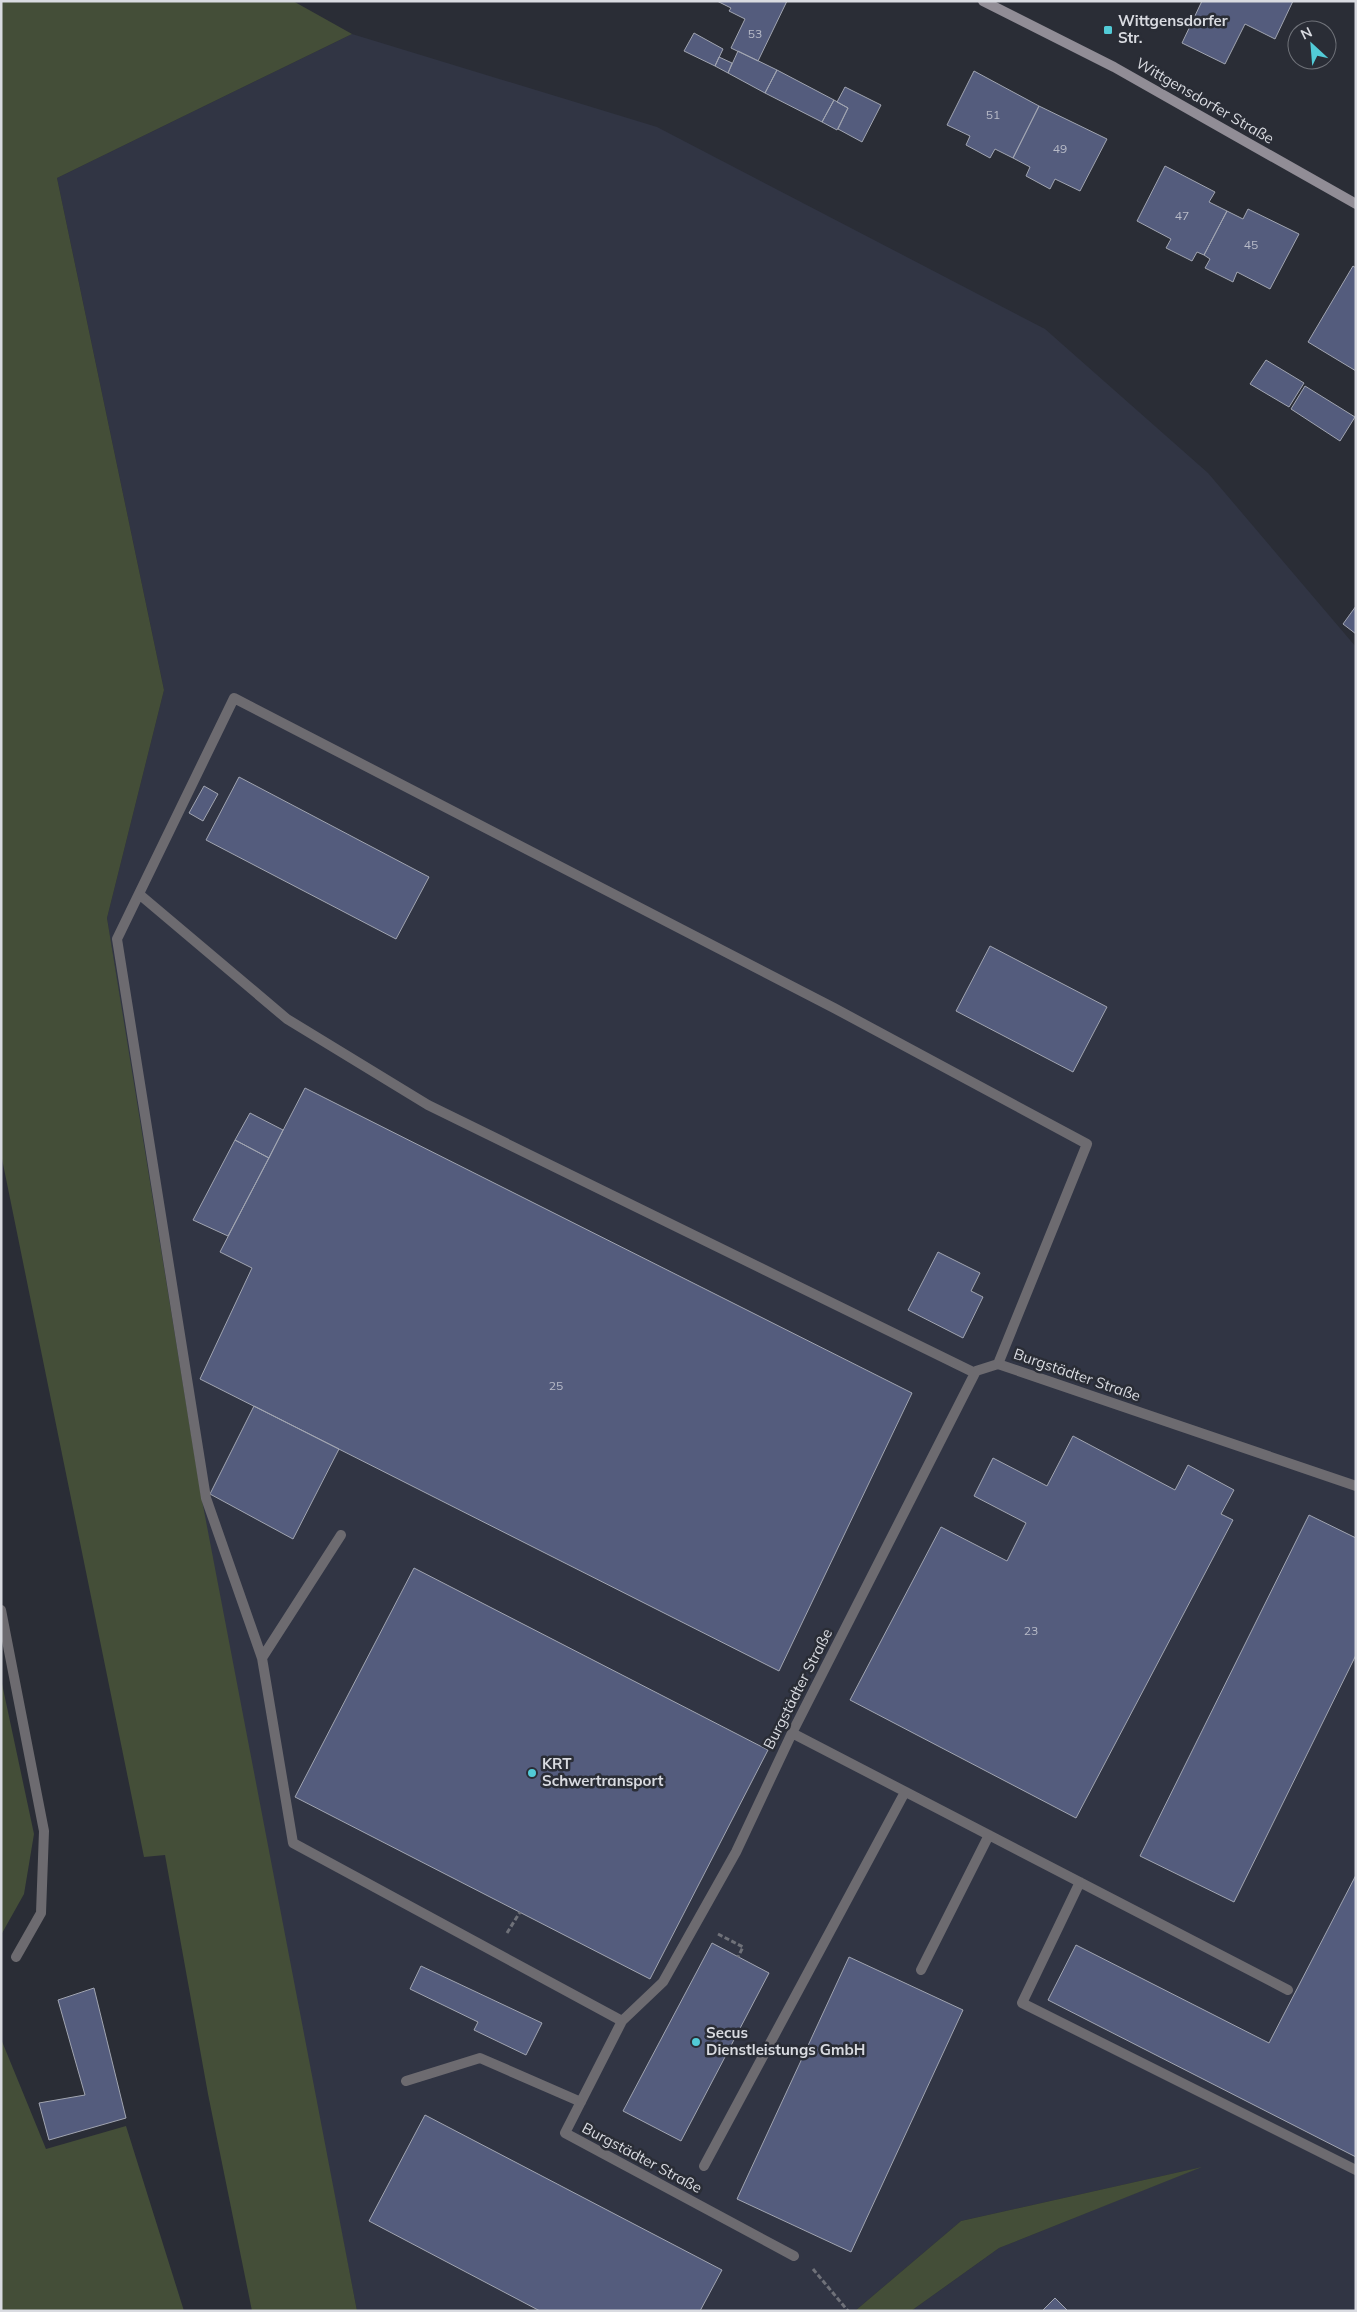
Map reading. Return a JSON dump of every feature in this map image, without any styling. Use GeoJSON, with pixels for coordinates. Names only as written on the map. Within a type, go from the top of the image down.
{"type":"FeatureCollection","features":[{"type":"Feature","properties":{"kind":"street","name":"Wittgensdorfer Straße"},"geometry":{"type":"LineString","coordinates":[[983,1],[1114,67],[1356,204]]}},
{"type":"Feature","properties":{"kind":"lane"},"geometry":{"type":"LineString","coordinates":[[622,2021],[293,1844],[262,1658],[206,1498],[117,939],[234,698],[834,1008],[1087,1144],[998,1364]]}},
{"type":"Feature","properties":{"kind":"lane"},"geometry":{"type":"LineString","coordinates":[[139,894],[286,1019],[428,1105],[975,1374]]}},
{"type":"Feature","properties":{"kind":"lane","name":"Burgstädter Straße"},"geometry":{"type":"LineString","coordinates":[[794,2256],[565,2134],[622,2021],[663,1982],[736,1852],[792,1733],[976,1371],[998,1364],[1356,1486]]}},
{"type":"Feature","properties":{"kind":"lane"},"geometry":{"type":"LineString","coordinates":[[262,1658],[341,1535]]}},
{"type":"Feature","properties":{"kind":"lane"},"geometry":{"type":"LineString","coordinates":[[1,1610],[44,1831],[41,1913],[16,1957]]}},
{"type":"Feature","properties":{"kind":"lane"},"geometry":{"type":"LineString","coordinates":[[792,1733],[1288,1990]]}},
{"type":"Feature","properties":{"kind":"lane"},"geometry":{"type":"LineString","coordinates":[[704,2166],[905,1792]]}},
{"type":"Feature","properties":{"kind":"lane"},"geometry":{"type":"LineString","coordinates":[[921,1970],[989,1835]]}},
{"type":"Feature","properties":{"kind":"lane"},"geometry":{"type":"LineString","coordinates":[[1080,1882],[1022,2003],[1356,2170]]}},
{"type":"Feature","properties":{"kind":"lane"},"geometry":{"type":"LineString","coordinates":[[406,2081],[480,2058],[581,2102]]}},
{"type":"Feature","properties":{"kind":"path"},"geometry":{"type":"LineString","coordinates":[[510,1928],[520,1912]]}},
{"type":"Feature","properties":{"kind":"path"},"geometry":{"type":"LineString","coordinates":[[720,1926],[716,1933],[743,1947],[738,1957]]}},
{"type":"Feature","properties":{"kind":"path"},"geometry":{"type":"LineString","coordinates":[[794,2256],[817,2272],[848,2311]]}},
{"type":"Feature","properties":{"kind":"shaded area"},"geometry":{"type":"Polygon","coordinates":[[[352,34],[657,127],[1045,329],[1208,473],[1356,647],[1356,2311],[911,2311],[999,2248],[1198,2168],[961,2221],[855,2311],[357,2311],[196,1493],[107,918],[164,690],[57,178],[352,34]]]}},
{"type":"Feature","properties":{"kind":"green space"},"geometry":{"type":"Polygon","coordinates":[[[1,1],[293,1],[352,34],[57,178],[164,690],[107,918],[201,1495],[357,2311],[252,2311],[208,2094],[165,1855],[144,1857],[1,1154],[1,1]]]}},
{"type":"Feature","properties":{"kind":"green space"},"geometry":{"type":"Polygon","coordinates":[[[1,1679],[34,1834],[24,1894],[1,1935],[1,1679]]]}},
{"type":"Feature","properties":{"kind":"green space"},"geometry":{"type":"Polygon","coordinates":[[[1,2039],[46,2149],[126,2126],[184,2311],[1,2311],[1,2039]]]}},
{"type":"Feature","properties":{"kind":"green space"},"geometry":{"type":"Polygon","coordinates":[[[1202,2167],[999,2248],[911,2311],[855,2311],[961,2221],[1202,2167]]]}},
{"type":"Feature","properties":{"kind":"building"},"geometry":{"type":"Polygon","coordinates":[[[717,1],[787,1],[758,61],[731,48],[745,19],[729,11],[731,8],[717,1]]]}},
{"type":"Feature","properties":{"kind":"building"},"geometry":{"type":"Polygon","coordinates":[[[1202,1],[1293,1],[1275,39],[1245,24],[1225,64],[1182,43],[1202,1]]]}},
{"type":"Feature","properties":{"kind":"building"},"geometry":{"type":"Polygon","coordinates":[[[694,33],[723,49],[715,66],[684,51],[694,33]]]}},
{"type":"Feature","properties":{"kind":"building"},"geometry":{"type":"Polygon","coordinates":[[[738,51],[777,70],[765,93],[728,73],[738,51]]]}},
{"type":"Feature","properties":{"kind":"building"},"geometry":{"type":"Polygon","coordinates":[[[719,57],[732,63],[728,73],[715,66],[719,57]]]}},
{"type":"Feature","properties":{"kind":"building"},"geometry":{"type":"Polygon","coordinates":[[[777,70],[834,100],[822,122],[765,93],[777,70]]]}},
{"type":"Feature","properties":{"kind":"building"},"geometry":{"type":"Polygon","coordinates":[[[974,71],[1039,106],[1013,158],[995,149],[990,158],[966,145],[970,136],[947,125],[974,71]]]}},
{"type":"Feature","properties":{"kind":"building"},"geometry":{"type":"Polygon","coordinates":[[[845,87],[881,105],[862,142],[838,129],[848,108],[837,102],[845,87]]]}},
{"type":"Feature","properties":{"kind":"building"},"geometry":{"type":"Polygon","coordinates":[[[834,100],[848,108],[837,130],[822,122],[834,100]]]}},
{"type":"Feature","properties":{"kind":"building"},"geometry":{"type":"Polygon","coordinates":[[[1039,106],[1107,139],[1080,191],[1055,179],[1050,189],[1026,176],[1030,167],[1013,158],[1039,106]]]}},
{"type":"Feature","properties":{"kind":"building"},"geometry":{"type":"Polygon","coordinates":[[[1165,166],[1215,192],[1209,202],[1227,211],[1204,255],[1197,252],[1192,261],[1166,248],[1171,239],[1137,221],[1165,166]]]}},
{"type":"Feature","properties":{"kind":"building"},"geometry":{"type":"Polygon","coordinates":[[[1248,209],[1299,234],[1270,289],[1237,272],[1233,282],[1205,268],[1210,259],[1204,255],[1227,211],[1243,219],[1248,209]]]}},
{"type":"Feature","properties":{"kind":"building"},"geometry":{"type":"Polygon","coordinates":[[[1353,266],[1356,268],[1356,371],[1308,342],[1353,266]]]}},
{"type":"Feature","properties":{"kind":"building"},"geometry":{"type":"Polygon","coordinates":[[[1266,360],[1304,383],[1289,407],[1250,384],[1266,360]]]}},
{"type":"Feature","properties":{"kind":"building"},"geometry":{"type":"Polygon","coordinates":[[[1305,386],[1355,417],[1340,441],[1291,409],[1305,386]]]}},
{"type":"Feature","properties":{"kind":"building"},"geometry":{"type":"Polygon","coordinates":[[[1356,606],[1356,634],[1343,624],[1356,606]]]}},
{"type":"Feature","properties":{"kind":"building"},"geometry":{"type":"Polygon","coordinates":[[[239,777],[429,877],[396,939],[206,840],[239,777]]]}},
{"type":"Feature","properties":{"kind":"building"},"geometry":{"type":"Polygon","coordinates":[[[204,786],[218,794],[203,821],[189,813],[204,786]]]}},
{"type":"Feature","properties":{"kind":"building"},"geometry":{"type":"Polygon","coordinates":[[[990,946],[1107,1007],[1073,1072],[956,1011],[990,946]]]}},
{"type":"Feature","properties":{"kind":"building"},"geometry":{"type":"Polygon","coordinates":[[[305,1088],[912,1393],[779,1671],[200,1379],[252,1268],[220,1252],[305,1088]]]}},
{"type":"Feature","properties":{"kind":"building"},"geometry":{"type":"Polygon","coordinates":[[[250,1113],[283,1130],[269,1158],[235,1140],[250,1113]]]}},
{"type":"Feature","properties":{"kind":"building"},"geometry":{"type":"Polygon","coordinates":[[[235,1140],[269,1158],[228,1236],[193,1220],[235,1140]]]}},
{"type":"Feature","properties":{"kind":"building"},"geometry":{"type":"Polygon","coordinates":[[[938,1252],[980,1273],[971,1291],[983,1297],[963,1338],[908,1310],[938,1252]]]}},
{"type":"Feature","properties":{"kind":"building"},"geometry":{"type":"Polygon","coordinates":[[[254,1406],[339,1449],[293,1539],[210,1494],[254,1406]]]}},
{"type":"Feature","properties":{"kind":"building"},"geometry":{"type":"Polygon","coordinates":[[[1073,1436],[1175,1490],[1188,1465],[1234,1490],[1221,1514],[1233,1520],[1076,1818],[850,1700],[941,1527],[1007,1561],[1026,1523],[974,1496],[993,1458],[1047,1486],[1073,1436]]]}},
{"type":"Feature","properties":{"kind":"building"},"geometry":{"type":"Polygon","coordinates":[[[1309,1515],[1356,1538],[1356,1655],[1234,1902],[1140,1856],[1309,1515]]]}},
{"type":"Feature","properties":{"kind":"building","name":"KRT Schwertransport"},"geometry":{"type":"Polygon","coordinates":[[[414,1568],[768,1750],[650,1979],[295,1797],[414,1568]]]}},
{"type":"Feature","properties":{"kind":"building"},"geometry":{"type":"Polygon","coordinates":[[[1356,1875],[1356,2157],[1048,2000],[1076,1945],[1269,2043],[1356,1875]]]}},
{"type":"Feature","properties":{"kind":"building","name":"Secus Dienstleistungs GmbH"},"geometry":{"type":"Polygon","coordinates":[[[712,1943],[769,1973],[681,2141],[623,2111],[712,1943]]]}},
{"type":"Feature","properties":{"kind":"building"},"geometry":{"type":"Polygon","coordinates":[[[849,1957],[963,2010],[851,2252],[737,2199],[849,1957]]]}},
{"type":"Feature","properties":{"kind":"building"},"geometry":{"type":"Polygon","coordinates":[[[421,1966],[542,2023],[526,2055],[474,2030],[478,2022],[410,1989],[421,1966]]]}},
{"type":"Feature","properties":{"kind":"building"},"geometry":{"type":"Polygon","coordinates":[[[94,1988],[126,2118],[49,2140],[39,2103],[85,2095],[58,2000],[94,1988]]]}},
{"type":"Feature","properties":{"kind":"building"},"geometry":{"type":"Polygon","coordinates":[[[425,2115],[722,2270],[700,2311],[540,2311],[369,2221],[425,2115]]]}},
{"type":"Feature","properties":{"kind":"building"},"geometry":{"type":"Polygon","coordinates":[[[1055,2298],[1068,2311],[1042,2311],[1055,2298]]]}},
{"type":"Feature","properties":{"kind":"place","name":"Wittgensdorfer Str."},"geometry":{"type":"Point","coordinates":[1108,30]}},
{"type":"Feature","properties":{"kind":"place","name":"KRT Schwertransport"},"geometry":{"type":"Point","coordinates":[532,1773]}},
{"type":"Feature","properties":{"kind":"place","name":"Secus Dienstleistungs GmbH"},"geometry":{"type":"Point","coordinates":[696,2042]}}]}
